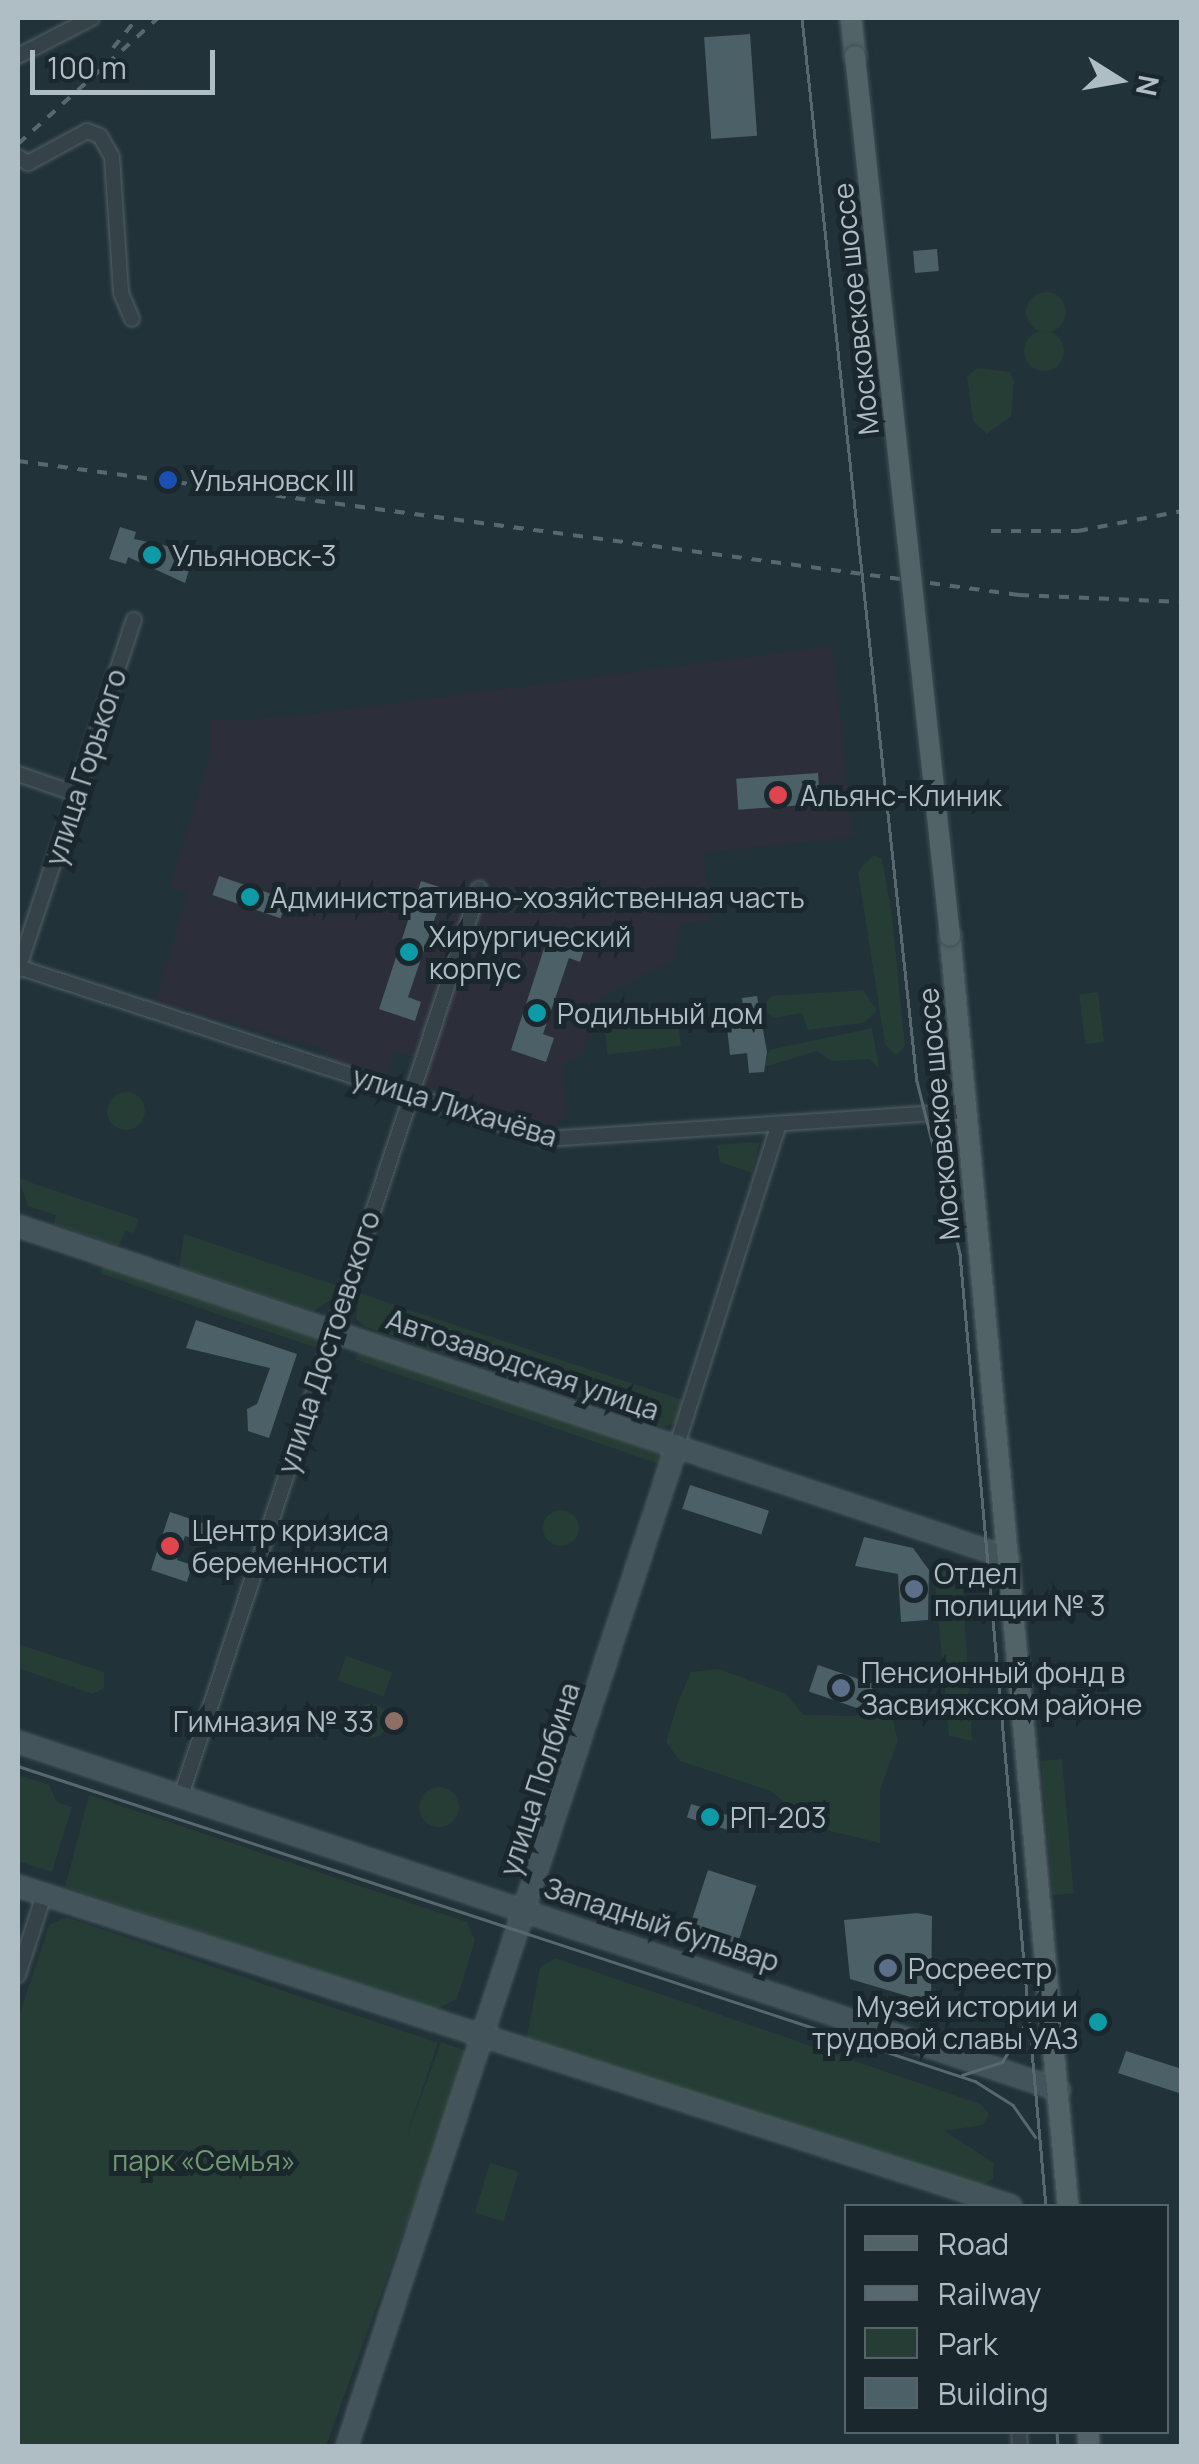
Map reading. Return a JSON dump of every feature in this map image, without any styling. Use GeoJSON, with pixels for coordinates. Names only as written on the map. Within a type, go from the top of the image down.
{"type":"FeatureCollection","features":[{"type":"Feature","properties":{"kind":"main road","name":"Московское шоссе"},"geometry":{"type":"LineString","coordinates":[[851,18],[950,936],[1068,2204]]}},
{"type":"Feature","properties":{"kind":"street"},"geometry":{"type":"LineString","coordinates":[[18,56],[92,18]]}},
{"type":"Feature","properties":{"kind":"street"},"geometry":{"type":"LineString","coordinates":[[23,160],[87,130],[100,136],[112,158],[122,293],[132,318]]}},
{"type":"Feature","properties":{"kind":"street","name":"улица Горького"},"geometry":{"type":"LineString","coordinates":[[18,968],[134,620]]}},
{"type":"Feature","properties":{"kind":"street"},"geometry":{"type":"LineString","coordinates":[[18,774],[76,794]]}},
{"type":"Feature","properties":{"kind":"street","name":"улица Достоевского"},"geometry":{"type":"LineString","coordinates":[[182,1796],[332,1328],[479,889]]}},
{"type":"Feature","properties":{"kind":"street","name":"улица Лихачёва"},"geometry":{"type":"LineString","coordinates":[[18,968],[567,1142],[966,1112]]}},
{"type":"Feature","properties":{"kind":"street","name":"улица Полбина"},"geometry":{"type":"LineString","coordinates":[[347,2446],[526,1908],[778,1126]]}},
{"type":"Feature","properties":{"kind":"street","name":"Автозаводская улица"},"geometry":{"type":"LineString","coordinates":[[18,1226],[332,1328],[1009,1558]]}},
{"type":"Feature","properties":{"kind":"street","name":"Западный бульвар"},"geometry":{"type":"LineString","coordinates":[[18,1742],[526,1908],[1059,2090]]}},
{"type":"Feature","properties":{"kind":"street"},"geometry":{"type":"LineString","coordinates":[[18,1886],[1001,2204]]}},
{"type":"Feature","properties":{"kind":"street"},"geometry":{"type":"LineString","coordinates":[[18,1975],[44,1895]]}},
{"type":"Feature","properties":{"kind":"shaded area"},"geometry":{"type":"Polygon","coordinates":[[[832,646],[853,837],[704,853],[710,921],[680,924],[674,960],[601,997],[582,1056],[563,1064],[566,1117],[551,1130],[420,1087],[422,1059],[394,1052],[386,1078],[325,1058],[323,1049],[155,1001],[188,893],[170,887],[210,756],[209,720],[288,717],[832,646]]]}},
{"type":"Feature","properties":{"kind":"green space"},"geometry":{"type":"Polygon","coordinates":[[[1046,292],[1060,298],[1066,312],[1060,326],[1046,332],[1032,326],[1026,312],[1032,298],[1046,292]]]}},
{"type":"Feature","properties":{"kind":"green space"},"geometry":{"type":"Polygon","coordinates":[[[1044,331],[1058,337],[1064,351],[1058,365],[1044,371],[1030,365],[1024,351],[1030,337],[1044,331]]]}},
{"type":"Feature","properties":{"kind":"green space"},"geometry":{"type":"Polygon","coordinates":[[[977,368],[1010,372],[1014,381],[1011,416],[987,434],[973,421],[967,377],[977,368]]]}},
{"type":"Feature","properties":{"kind":"green space"},"geometry":{"type":"Polygon","coordinates":[[[873,855],[882,858],[892,916],[905,1046],[896,1055],[885,1044],[858,872],[873,855]]]}},
{"type":"Feature","properties":{"kind":"green space"},"geometry":{"type":"Polygon","coordinates":[[[863,990],[877,1010],[863,1023],[808,1030],[802,1013],[774,1018],[762,1009],[771,996],[863,990]]]}},
{"type":"Feature","properties":{"kind":"green space"},"geometry":{"type":"Polygon","coordinates":[[[1098,992],[1104,1042],[1085,1044],[1079,994],[1098,992]]]}},
{"type":"Feature","properties":{"kind":"green space"},"geometry":{"type":"Polygon","coordinates":[[[678,1021],[681,1046],[608,1055],[605,1030],[678,1021]]]}},
{"type":"Feature","properties":{"kind":"green space"},"geometry":{"type":"Polygon","coordinates":[[[872,1028],[879,1068],[870,1059],[832,1061],[817,1051],[764,1067],[769,1050],[872,1028]]]}},
{"type":"Feature","properties":{"kind":"green space"},"geometry":{"type":"Polygon","coordinates":[[[126,1092],[140,1097],[145,1111],[140,1125],[126,1130],[112,1125],[107,1111],[112,1097],[126,1092]]]}},
{"type":"Feature","properties":{"kind":"green space"},"geometry":{"type":"Polygon","coordinates":[[[760,1142],[752,1173],[720,1162],[717,1145],[760,1142]]]}},
{"type":"Feature","properties":{"kind":"green space"},"geometry":{"type":"Polygon","coordinates":[[[18,1178],[139,1219],[134,1233],[125,1231],[119,1246],[54,1224],[56,1215],[28,1206],[18,1178]]]}},
{"type":"Feature","properties":{"kind":"green space"},"geometry":{"type":"Polygon","coordinates":[[[184,1234],[338,1286],[334,1298],[313,1311],[179,1267],[184,1234]]]}},
{"type":"Feature","properties":{"kind":"green space"},"geometry":{"type":"Polygon","coordinates":[[[103,1265],[320,1340],[317,1348],[100,1274],[103,1265]]]}},
{"type":"Feature","properties":{"kind":"green space"},"geometry":{"type":"Polygon","coordinates":[[[359,1293],[688,1402],[681,1422],[662,1427],[364,1326],[356,1319],[359,1293]]]}},
{"type":"Feature","properties":{"kind":"green space"},"geometry":{"type":"Polygon","coordinates":[[[359,1349],[667,1455],[664,1466],[355,1359],[359,1349]]]}},
{"type":"Feature","properties":{"kind":"green space"},"geometry":{"type":"Polygon","coordinates":[[[561,1510],[574,1515],[579,1528],[574,1541],[561,1546],[548,1541],[543,1528],[548,1515],[561,1510]]]}},
{"type":"Feature","properties":{"kind":"green space"},"geometry":{"type":"Polygon","coordinates":[[[955,1565],[962,1574],[972,1741],[949,1736],[934,1570],[955,1565]]]}},
{"type":"Feature","properties":{"kind":"green space"},"geometry":{"type":"Polygon","coordinates":[[[18,1644],[104,1672],[104,1688],[93,1694],[18,1668],[18,1644]]]}},
{"type":"Feature","properties":{"kind":"green space"},"geometry":{"type":"Polygon","coordinates":[[[346,1656],[392,1672],[384,1697],[338,1681],[346,1656]]]}},
{"type":"Feature","properties":{"kind":"green space"},"geometry":{"type":"Polygon","coordinates":[[[719,1669],[786,1694],[804,1715],[855,1716],[887,1695],[898,1741],[880,1790],[880,1843],[793,1822],[790,1807],[771,1791],[680,1761],[666,1742],[678,1702],[691,1672],[719,1669]]]}},
{"type":"Feature","properties":{"kind":"green space"},"geometry":{"type":"Polygon","coordinates":[[[371,1704],[383,1709],[388,1721],[383,1733],[371,1738],[359,1733],[354,1721],[359,1709],[371,1704]]]}},
{"type":"Feature","properties":{"kind":"green space"},"geometry":{"type":"Polygon","coordinates":[[[1062,1759],[1074,1893],[1053,1895],[1041,1761],[1062,1759]]]}},
{"type":"Feature","properties":{"kind":"green space"},"geometry":{"type":"Polygon","coordinates":[[[18,1775],[49,1785],[57,1802],[72,1807],[52,1872],[18,1861],[18,1775]]]}},
{"type":"Feature","properties":{"kind":"green space"},"geometry":{"type":"Polygon","coordinates":[[[439,1787],[453,1793],[459,1807],[453,1821],[439,1827],[425,1821],[419,1807],[425,1793],[439,1787]]]}},
{"type":"Feature","properties":{"kind":"green space"},"geometry":{"type":"Polygon","coordinates":[[[89,1795],[467,1922],[475,1940],[457,1999],[435,2010],[65,1887],[89,1795]]]}},
{"type":"Feature","properties":{"kind":"green space","name":"парк «Семья»"},"geometry":{"type":"Polygon","coordinates":[[[66,1917],[438,2043],[303,2446],[18,2446],[18,2019],[49,1925],[66,1917]]]}},
{"type":"Feature","properties":{"kind":"green space"},"geometry":{"type":"Polygon","coordinates":[[[555,1958],[980,2104],[989,2114],[983,2125],[945,2131],[994,2163],[993,2179],[975,2189],[526,2041],[540,1967],[555,1958]]]}},
{"type":"Feature","properties":{"kind":"green space"},"geometry":{"type":"Polygon","coordinates":[[[441,2042],[469,2052],[326,2446],[295,2442],[441,2042]]]}},
{"type":"Feature","properties":{"kind":"green space"},"geometry":{"type":"Polygon","coordinates":[[[490,2163],[519,2172],[503,2221],[475,2213],[490,2163]]]}},
{"type":"Feature","properties":{"kind":"building"},"geometry":{"type":"Polygon","coordinates":[[[750,34],[757,136],[711,139],[704,37],[750,34]]]}},
{"type":"Feature","properties":{"kind":"building"},"geometry":{"type":"Polygon","coordinates":[[[937,249],[939,271],[915,273],[913,251],[937,249]]]}},
{"type":"Feature","properties":{"kind":"building","name":"Ульяновск-3"},"geometry":{"type":"Polygon","coordinates":[[[120,527],[136,532],[134,539],[195,552],[185,583],[128,557],[126,564],[109,559],[120,527]]]}},
{"type":"Feature","properties":{"kind":"building","name":"Альянс-Клиник"},"geometry":{"type":"Polygon","coordinates":[[[818,773],[820,804],[738,810],[736,779],[818,773]]]}},
{"type":"Feature","properties":{"kind":"building","name":"Административно-хозяйственная часть"},"geometry":{"type":"Polygon","coordinates":[[[219,876],[287,899],[281,918],[212,895],[219,876]]]}},
{"type":"Feature","properties":{"kind":"building","name":"Хирургический корпус"},"geometry":{"type":"Polygon","coordinates":[[[421,881],[458,893],[451,913],[438,909],[408,997],[421,1002],[415,1021],[379,1009],[421,881]]]}},
{"type":"Feature","properties":{"kind":"building","name":"Родильный дом"},"geometry":{"type":"Polygon","coordinates":[[[551,927],[588,939],[580,962],[569,958],[543,1034],[554,1038],[546,1062],[511,1050],[551,927]]]}},
{"type":"Feature","properties":{"kind":"building"},"geometry":{"type":"Polygon","coordinates":[[[757,996],[767,1052],[764,1072],[749,1073],[747,1053],[730,1055],[726,1018],[744,1016],[742,998],[757,996]]]}},
{"type":"Feature","properties":{"kind":"building"},"geometry":{"type":"Polygon","coordinates":[[[196,1320],[297,1354],[269,1438],[248,1431],[247,1409],[257,1404],[270,1368],[186,1348],[196,1320]]]}},
{"type":"Feature","properties":{"kind":"building"},"geometry":{"type":"Polygon","coordinates":[[[690,1485],[769,1511],[761,1534],[682,1509],[690,1485]]]}},
{"type":"Feature","properties":{"kind":"building","name":"Центр кризиса беременности"},"geometry":{"type":"Polygon","coordinates":[[[170,1512],[206,1524],[201,1541],[185,1536],[177,1560],[192,1565],[187,1582],[151,1570],[170,1512]]]}},
{"type":"Feature","properties":{"kind":"building","name":"Отдел полиции № 3"},"geometry":{"type":"Polygon","coordinates":[[[864,1537],[913,1548],[929,1570],[928,1620],[901,1622],[898,1574],[855,1566],[864,1537]]]}},
{"type":"Feature","properties":{"kind":"building","name":"Пенсионный фонд в Засвияжском районе"},"geometry":{"type":"Polygon","coordinates":[[[818,1665],[874,1684],[865,1711],[809,1691],[818,1665]]]}},
{"type":"Feature","properties":{"kind":"building","name":"РП-203"},"geometry":{"type":"Polygon","coordinates":[[[691,1804],[733,1817],[729,1830],[687,1817],[691,1804]]]}},
{"type":"Feature","properties":{"kind":"building"},"geometry":{"type":"Polygon","coordinates":[[[708,1870],[757,1886],[738,1944],[689,1928],[708,1870]]]}},
{"type":"Feature","properties":{"kind":"building","name":"Росреестр"},"geometry":{"type":"Polygon","coordinates":[[[917,1913],[932,1916],[931,2003],[850,1979],[844,1920],[917,1913]]]}},
{"type":"Feature","properties":{"kind":"building"},"geometry":{"type":"Polygon","coordinates":[[[1126,2051],[1182,2069],[1182,2094],[1118,2073],[1126,2051]]]}},
{"type":"Feature","properties":{"kind":"tram line"},"geometry":{"type":"LineString","coordinates":[[802,18],[917,1081],[960,1254],[1046,2204]]}},
{"type":"Feature","properties":{"kind":"tram line"},"geometry":{"type":"LineString","coordinates":[[18,1766],[975,2081],[1013,2105],[1035,2137]]}},
{"type":"Feature","properties":{"kind":"tram line"},"geometry":{"type":"LineString","coordinates":[[962,2075],[1002,2062],[1026,2022]]}},
{"type":"Feature","properties":{"kind":"tram line"},"geometry":{"type":"LineString","coordinates":[[1057,2434],[1058,2446]]}},
{"type":"Feature","properties":{"kind":"railway"},"geometry":{"type":"LineString","coordinates":[[113,48],[137,18]]}},
{"type":"Feature","properties":{"kind":"railway"},"geometry":{"type":"LineString","coordinates":[[18,144],[158,18]]}},
{"type":"Feature","properties":{"kind":"railway"},"geometry":{"type":"LineString","coordinates":[[18,461],[1019,595],[1182,602]]}},
{"type":"Feature","properties":{"kind":"railway"},"geometry":{"type":"LineString","coordinates":[[991,531],[1078,531],[1182,511]]}},
{"type":"Feature","properties":{"kind":"place","name":"Ульяновск III"},"geometry":{"type":"Point","coordinates":[168,480]}},
{"type":"Feature","properties":{"kind":"place","name":"Ульяновск-3"},"geometry":{"type":"Point","coordinates":[152,555]}},
{"type":"Feature","properties":{"kind":"place","name":"Альянс-Клиник"},"geometry":{"type":"Point","coordinates":[778,795]}},
{"type":"Feature","properties":{"kind":"place","name":"Административно-хозяйственная часть"},"geometry":{"type":"Point","coordinates":[250,897]}},
{"type":"Feature","properties":{"kind":"place","name":"Хирургический корпус"},"geometry":{"type":"Point","coordinates":[409,952]}},
{"type":"Feature","properties":{"kind":"place","name":"Родильный дом"},"geometry":{"type":"Point","coordinates":[537,1013]}},
{"type":"Feature","properties":{"kind":"place","name":"Центр кризиса беременности"},"geometry":{"type":"Point","coordinates":[170,1546]}},
{"type":"Feature","properties":{"kind":"place","name":"Отдел полиции № 3"},"geometry":{"type":"Point","coordinates":[914,1589]}},
{"type":"Feature","properties":{"kind":"place","name":"Пенсионный фонд в Засвияжском районе"},"geometry":{"type":"Point","coordinates":[841,1688]}},
{"type":"Feature","properties":{"kind":"place","name":"Гимназия № 33"},"geometry":{"type":"Point","coordinates":[394,1721]}},
{"type":"Feature","properties":{"kind":"place","name":"РП-203"},"geometry":{"type":"Point","coordinates":[710,1817]}},
{"type":"Feature","properties":{"kind":"place","name":"Росреестр"},"geometry":{"type":"Point","coordinates":[888,1968]}},
{"type":"Feature","properties":{"kind":"place","name":"Музей истории и трудовой славы УАЗ"},"geometry":{"type":"Point","coordinates":[1098,2022]}}]}
